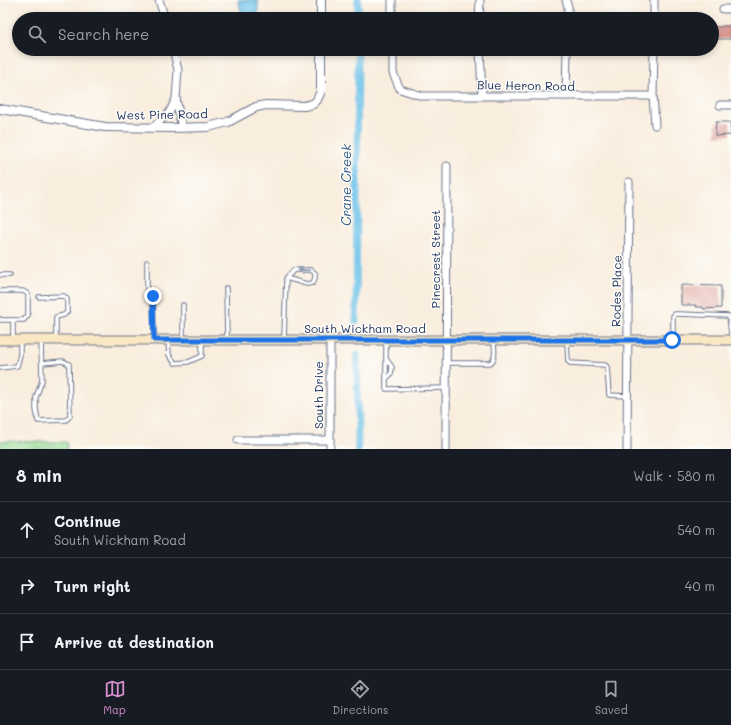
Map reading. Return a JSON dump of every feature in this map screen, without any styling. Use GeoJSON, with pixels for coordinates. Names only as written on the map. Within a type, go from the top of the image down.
{"type":"FeatureCollection","features":[{"type":"Feature","properties":{"kind":"main road","name":"South Wickham Road"},"geometry":{"type":"LineString","coordinates":[[0,340],[731,340]]}},
{"type":"Feature","properties":{"kind":"street"},"geometry":{"type":"LineString","coordinates":[[159,0],[163,12]]}},
{"type":"Feature","properties":{"kind":"street"},"geometry":{"type":"LineString","coordinates":[[321,0],[321,12]]}},
{"type":"Feature","properties":{"kind":"street"},"geometry":{"type":"LineString","coordinates":[[392,0],[392,12]]}},
{"type":"Feature","properties":{"kind":"street"},"geometry":{"type":"LineString","coordinates":[[479,12],[480,0]]}},
{"type":"Feature","properties":{"kind":"street"},"geometry":{"type":"LineString","coordinates":[[566,0],[568,12]]}},
{"type":"Feature","properties":{"kind":"street"},"geometry":{"type":"LineString","coordinates":[[654,0],[654,12]]}},
{"type":"Feature","properties":{"kind":"street"},"geometry":{"type":"LineString","coordinates":[[723,9],[731,10]]}},
{"type":"Feature","properties":{"kind":"street"},"geometry":{"type":"LineString","coordinates":[[174,56],[178,70],[176,98],[182,128]]}},
{"type":"Feature","properties":{"kind":"street","name":"West Pine Road"},"geometry":{"type":"LineString","coordinates":[[1,108],[76,123],[105,127],[208,127],[228,122],[256,107],[266,105],[304,106],[313,104],[317,100],[321,91],[321,56]]}},
{"type":"Feature","properties":{"kind":"street","name":"Blue Heron Road"},"geometry":{"type":"LineString","coordinates":[[392,56],[393,73],[400,89],[422,96],[653,96]]}},
{"type":"Feature","properties":{"kind":"street"},"geometry":{"type":"LineString","coordinates":[[480,56],[482,95]]}},
{"type":"Feature","properties":{"kind":"street"},"geometry":{"type":"LineString","coordinates":[[566,96],[567,56]]}},
{"type":"Feature","properties":{"kind":"street"},"geometry":{"type":"LineString","coordinates":[[654,56],[653,96],[655,125]]}},
{"type":"Feature","properties":{"kind":"street"},"geometry":{"type":"LineString","coordinates":[[152,128],[169,113],[176,98]]}},
{"type":"Feature","properties":{"kind":"street"},"geometry":{"type":"LineString","coordinates":[[720,105],[731,105]]}},
{"type":"Feature","properties":{"kind":"street","name":"Pinecrest Street"},"geometry":{"type":"LineString","coordinates":[[446,449],[447,166]]}},
{"type":"Feature","properties":{"kind":"street","name":"Rodes Place"},"geometry":{"type":"LineString","coordinates":[[626,449],[629,182]]}},
{"type":"Feature","properties":{"kind":"street","name":"South Drive"},"geometry":{"type":"LineString","coordinates":[[330,340],[330,449]]}},
{"type":"Feature","properties":{"kind":"street"},"geometry":{"type":"LineString","coordinates":[[238,440],[330,440]]}},
{"type":"Feature","properties":{"kind":"lane"},"geometry":{"type":"LineString","coordinates":[[147,262],[147,290],[153,296],[154,340]]}},
{"type":"Feature","properties":{"kind":"lane"},"geometry":{"type":"LineString","coordinates":[[284,340],[286,278],[294,270],[311,270],[314,273],[315,278],[312,283],[307,284],[286,278]]}},
{"type":"Feature","properties":{"kind":"lane"},"geometry":{"type":"LineString","coordinates":[[0,275],[10,275]]}},
{"type":"Feature","properties":{"kind":"lane"},"geometry":{"type":"LineString","coordinates":[[226,288],[227,340]]}},
{"type":"Feature","properties":{"kind":"lane"},"geometry":{"type":"LineString","coordinates":[[0,291],[24,291],[28,294],[28,315],[24,320],[0,319]]}},
{"type":"Feature","properties":{"kind":"lane"},"geometry":{"type":"LineString","coordinates":[[39,297],[64,296],[67,299],[67,312],[64,315],[56,317],[56,340]]}},
{"type":"Feature","properties":{"kind":"lane"},"geometry":{"type":"LineString","coordinates":[[183,305],[183,340]]}},
{"type":"Feature","properties":{"kind":"lane"},"geometry":{"type":"LineString","coordinates":[[672,340],[673,316],[675,314],[729,316],[731,336]]}},
{"type":"Feature","properties":{"kind":"lane"},"geometry":{"type":"LineString","coordinates":[[0,368],[13,368],[17,366],[20,355],[13,320]]}},
{"type":"Feature","properties":{"kind":"lane"},"geometry":{"type":"LineString","coordinates":[[41,340],[42,381],[36,397],[38,421],[66,420],[70,416],[69,364],[63,361],[42,362]]}},
{"type":"Feature","properties":{"kind":"lane"},"geometry":{"type":"LineString","coordinates":[[168,340],[169,356],[175,363],[188,362],[202,356],[202,340]]}},
{"type":"Feature","properties":{"kind":"lane"},"geometry":{"type":"LineString","coordinates":[[386,340],[386,389],[446,388]]}},
{"type":"Feature","properties":{"kind":"lane"},"geometry":{"type":"LineString","coordinates":[[446,363],[490,363],[493,361],[494,357],[494,340]]}},
{"type":"Feature","properties":{"kind":"lane"},"geometry":{"type":"LineString","coordinates":[[567,340],[568,361],[570,363],[605,365],[607,367],[609,395],[627,396]]}},
{"type":"Feature","properties":{"kind":"green space"},"geometry":{"type":"Polygon","coordinates":[[[0,441],[67,442],[67,449],[0,449],[0,441]]]}},
{"type":"Feature","properties":{"kind":"water"},"geometry":{"type":"Polygon","coordinates":[[[238,0],[258,0],[258,12],[241,12],[238,0]]]}},
{"type":"Feature","properties":{"kind":"building"},"geometry":{"type":"Polygon","coordinates":[[[731,26],[731,39],[719,39],[719,27],[731,26]]]}},
{"type":"Feature","properties":{"kind":"building"},"geometry":{"type":"Polygon","coordinates":[[[716,122],[730,122],[731,135],[715,136],[716,122]]]}},
{"type":"Feature","properties":{"kind":"building"},"geometry":{"type":"Polygon","coordinates":[[[681,285],[721,286],[721,308],[703,309],[703,307],[696,307],[696,305],[681,305],[681,285]]]}},
{"type":"Feature","properties":{"kind":"waterway","name":"Crane Creek"},"geometry":{"type":"LineString","coordinates":[[358,0],[358,12]]}},
{"type":"Feature","properties":{"kind":"waterway","name":"Crane Creek"},"geometry":{"type":"LineString","coordinates":[[356,322],[358,56]]}},
{"type":"Feature","properties":{"kind":"waterway","name":"Crane Creek"},"geometry":{"type":"LineString","coordinates":[[357,355],[358,449]]}},
{"type":"Feature","properties":{"kind":"route"},"geometry":{"type":"LineString","coordinates":[[153,296],[154,340],[672,340]]}}]}
